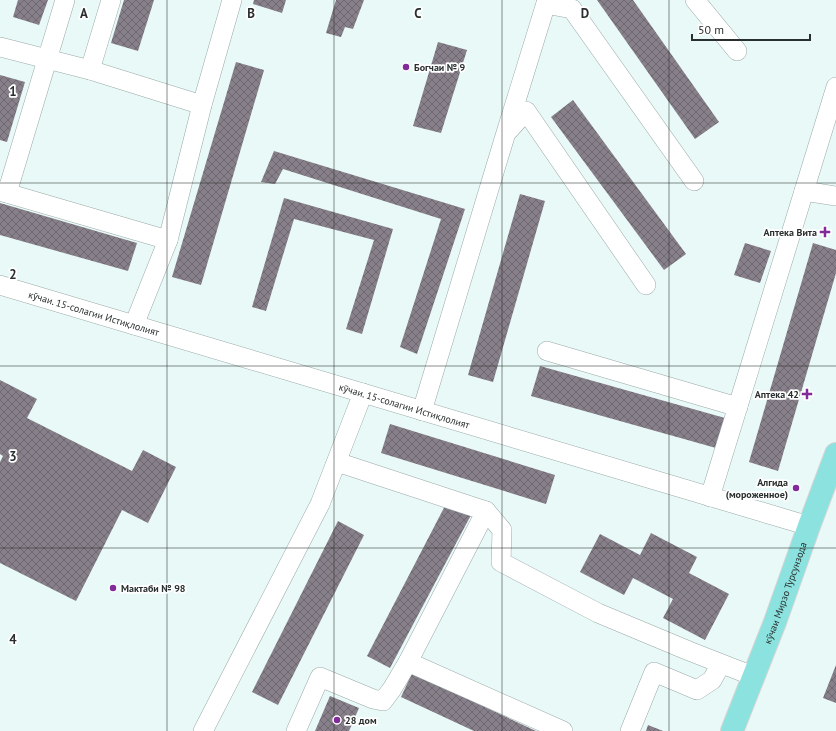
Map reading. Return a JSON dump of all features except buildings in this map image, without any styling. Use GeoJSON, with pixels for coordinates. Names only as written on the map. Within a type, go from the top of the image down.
{"type":"FeatureCollection","features":[{"type":"Feature","properties":{"kind":"main road","name":"кӯчаи Мирзо Турсунзода"},"geometry":{"type":"LineString","coordinates":[[732,731],[775,622],[836,454]]}},
{"type":"Feature","properties":{"kind":"street"},"geometry":{"type":"LineString","coordinates":[[65,0],[48,59],[3,192],[168,240]]}},
{"type":"Feature","properties":{"kind":"street"},"geometry":{"type":"LineString","coordinates":[[90,70],[111,0]]}},
{"type":"Feature","properties":{"kind":"street"},"geometry":{"type":"LineString","coordinates":[[134,325],[168,240],[202,106],[232,0]]}},
{"type":"Feature","properties":{"kind":"street"},"geometry":{"type":"LineString","coordinates":[[695,0],[737,51]]}},
{"type":"Feature","properties":{"kind":"street"},"geometry":{"type":"LineString","coordinates":[[422,411],[547,2],[572,9],[694,181]]}},
{"type":"Feature","properties":{"kind":"street"},"geometry":{"type":"LineString","coordinates":[[0,47],[90,70],[202,106]]}},
{"type":"Feature","properties":{"kind":"street"},"geometry":{"type":"LineString","coordinates":[[710,497],[836,87]]}},
{"type":"Feature","properties":{"kind":"street"},"geometry":{"type":"LineString","coordinates":[[505,136],[526,111],[646,285]]}},
{"type":"Feature","properties":{"kind":"street"},"geometry":{"type":"LineString","coordinates":[[804,191],[836,196]]}},
{"type":"Feature","properties":{"kind":"street","name":"кӯчаи. 15-солагии Истиқлолият"},"geometry":{"type":"LineString","coordinates":[[0,286],[809,526]]}},
{"type":"Feature","properties":{"kind":"street"},"geometry":{"type":"LineString","coordinates":[[547,351],[738,407]]}},
{"type":"Feature","properties":{"kind":"street"},"geometry":{"type":"LineString","coordinates":[[203,731],[320,504],[363,393]]}},
{"type":"Feature","properties":{"kind":"street"},"geometry":{"type":"LineString","coordinates":[[336,462],[486,512],[502,530],[501,562],[598,613],[753,676]]}},
{"type":"Feature","properties":{"kind":"street"},"geometry":{"type":"LineString","coordinates":[[296,731],[320,677],[373,699],[383,701],[408,662],[486,512]]}},
{"type":"Feature","properties":{"kind":"street"},"geometry":{"type":"LineString","coordinates":[[408,662],[563,731]]}},
{"type":"Feature","properties":{"kind":"street"},"geometry":{"type":"LineString","coordinates":[[630,731],[654,672],[697,690],[712,680],[721,664]]}},
{"type":"Feature","properties":{"kind":"place","name":"Богчаи № 9"},"geometry":{"type":"Point","coordinates":[406,67]}},
{"type":"Feature","properties":{"kind":"place","name":"Аптека Вита"},"geometry":{"type":"Point","coordinates":[825,232]}},
{"type":"Feature","properties":{"kind":"place","name":"Аптека 42"},"geometry":{"type":"Point","coordinates":[807,394]}},
{"type":"Feature","properties":{"kind":"place","name":"Алгида (мороженное)"},"geometry":{"type":"Point","coordinates":[796,488]}},
{"type":"Feature","properties":{"kind":"place","name":"Мактаби № 98"},"geometry":{"type":"Point","coordinates":[113,588]}},
{"type":"Feature","properties":{"kind":"place","name":"28 дом"},"geometry":{"type":"Point","coordinates":[337,720]}}]}
